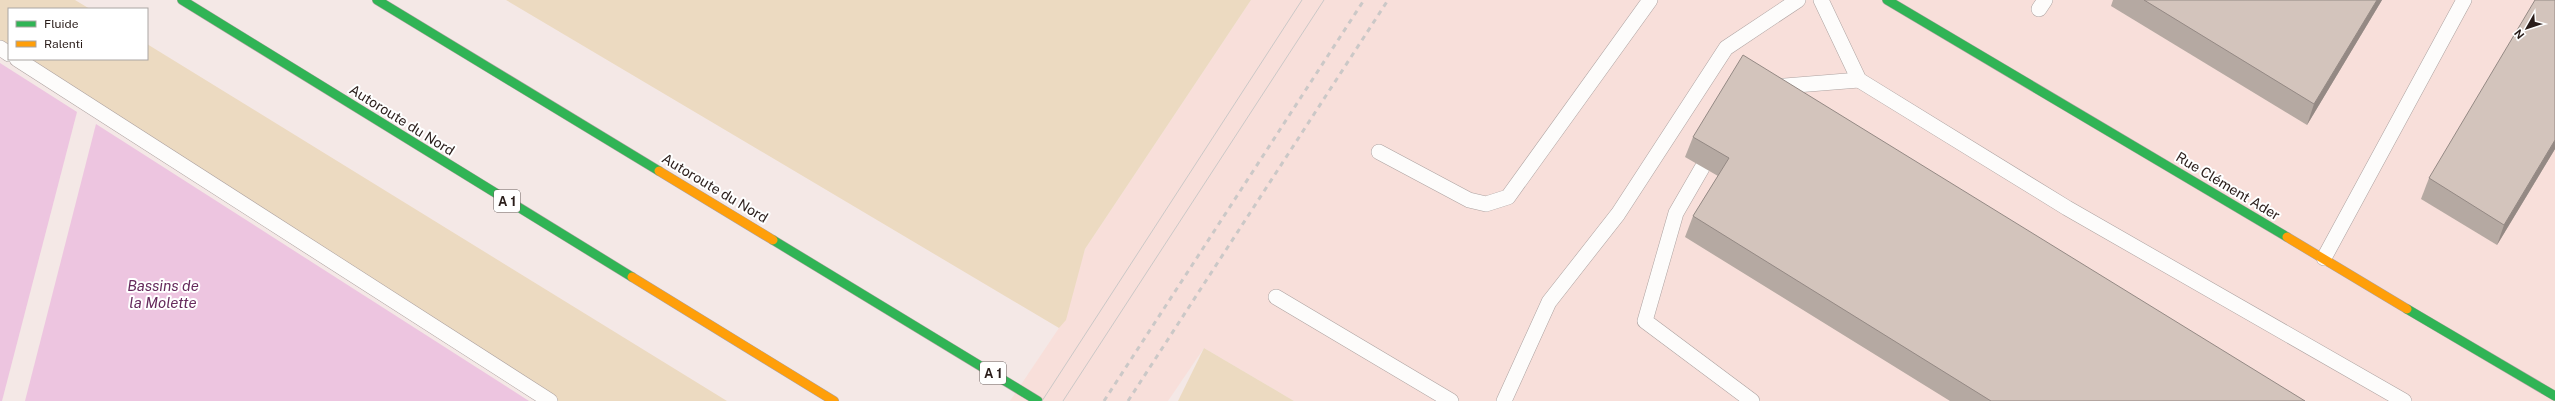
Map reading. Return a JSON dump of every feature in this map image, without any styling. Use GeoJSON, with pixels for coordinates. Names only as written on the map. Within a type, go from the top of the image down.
{"type":"FeatureCollection","features":[{"type":"Feature","properties":{"kind":"main road","name":"Autoroute du Nord"},"geometry":{"type":"LineString","coordinates":[[182,0],[834,401]]}},
{"type":"Feature","properties":{"kind":"main road","name":"Autoroute du Nord"},"geometry":{"type":"LineString","coordinates":[[377,0],[947,344],[1038,401]]}},
{"type":"Feature","properties":{"kind":"main road","name":"Rue Clément Ader"},"geometry":{"type":"LineString","coordinates":[[1887,0],[2555,396]]}},
{"type":"Feature","properties":{"kind":"lane"},"geometry":{"type":"LineString","coordinates":[[1379,152],[1469,200],[1486,204],[1508,197],[1650,0]]}},
{"type":"Feature","properties":{"kind":"lane"},"geometry":{"type":"LineString","coordinates":[[1504,401],[1549,302],[1618,214],[1726,48],[1798,0]]}},
{"type":"Feature","properties":{"kind":"lane"},"geometry":{"type":"LineString","coordinates":[[1821,0],[1858,80],[2067,208],[2404,401]]}},
{"type":"Feature","properties":{"kind":"lane"},"geometry":{"type":"LineString","coordinates":[[2324,258],[2464,0]]}},
{"type":"Feature","properties":{"kind":"lane"},"geometry":{"type":"LineString","coordinates":[[19,60],[550,401]]}},
{"type":"Feature","properties":{"kind":"lane"},"geometry":{"type":"LineString","coordinates":[[1754,88],[1858,80]]}},
{"type":"Feature","properties":{"kind":"lane"},"geometry":{"type":"LineString","coordinates":[[1702,168],[1676,213],[1645,321],[1752,401]]}},
{"type":"Feature","properties":{"kind":"lane"},"geometry":{"type":"LineString","coordinates":[[1276,297],[1451,401]]}},
{"type":"Feature","properties":{"kind":"shaded area"},"geometry":{"type":"Polygon","coordinates":[[[0,0],[75,0],[88,8],[8,8],[8,60],[148,60],[148,45],[727,401],[553,401],[0,55],[0,0]]]}},
{"type":"Feature","properties":{"kind":"shaded area"},"geometry":{"type":"Polygon","coordinates":[[[506,0],[1251,0],[1085,249],[1066,320],[1059,328],[506,0]]]}},
{"type":"Feature","properties":{"kind":"shaded area"},"geometry":{"type":"Polygon","coordinates":[[[1251,0],[2555,0],[2555,401],[1294,401],[1204,348],[1168,401],[1010,401],[1063,322],[1085,249],[1251,0]]]}},
{"type":"Feature","properties":{"kind":"shaded area"},"geometry":{"type":"Polygon","coordinates":[[[1204,348],[1294,401],[1178,401],[1204,348]]]}},
{"type":"Feature","properties":{"kind":"water"},"geometry":{"type":"Polygon","coordinates":[[[0,63],[77,112],[2,401],[0,401],[0,63]]]}},
{"type":"Feature","properties":{"kind":"water","name":"Bassins de la Molette"},"geometry":{"type":"Polygon","coordinates":[[[96,124],[529,401],[25,401],[96,124]]]}},
{"type":"Feature","properties":{"kind":"building"},"geometry":{"type":"Polygon","coordinates":[[[2144,0],[2377,0],[2314,104],[2144,0]]]}},
{"type":"Feature","properties":{"kind":"building"},"geometry":{"type":"Polygon","coordinates":[[[2535,0],[2555,0],[2555,140],[2504,225],[2429,178],[2535,0]]]}},
{"type":"Feature","properties":{"kind":"building"},"geometry":{"type":"Polygon","coordinates":[[[1743,55],[2305,401],[1991,401],[1693,216],[1729,158],[1693,137],[1743,55]]]}},
{"type":"Feature","properties":{"kind":"tram line"},"geometry":{"type":"LineString","coordinates":[[1042,401],[1302,0]]}},
{"type":"Feature","properties":{"kind":"tram line"},"geometry":{"type":"LineString","coordinates":[[1063,401],[1324,0]]}},
{"type":"Feature","properties":{"kind":"railway"},"geometry":{"type":"LineString","coordinates":[[1104,401],[1364,0]]}},
{"type":"Feature","properties":{"kind":"railway"},"geometry":{"type":"LineString","coordinates":[[1128,401],[1388,0]]}},
{"type":"Feature","properties":{"kind":"traffic: fast"},"geometry":{"type":"LineString","coordinates":[[182,0],[632,277]]}},
{"type":"Feature","properties":{"kind":"traffic: fast"},"geometry":{"type":"LineString","coordinates":[[377,0],[659,171]]}},
{"type":"Feature","properties":{"kind":"traffic: fast"},"geometry":{"type":"LineString","coordinates":[[1887,0],[2287,237]]}},
{"type":"Feature","properties":{"kind":"traffic: fast"},"geometry":{"type":"LineString","coordinates":[[773,240],[1038,401]]}},
{"type":"Feature","properties":{"kind":"traffic: fast"},"geometry":{"type":"LineString","coordinates":[[2407,309],[2555,396]]}},
{"type":"Feature","properties":{"kind":"traffic: slow"},"geometry":{"type":"LineString","coordinates":[[659,171],[773,240]]}},
{"type":"Feature","properties":{"kind":"traffic: slow"},"geometry":{"type":"LineString","coordinates":[[2287,237],[2407,309]]}},
{"type":"Feature","properties":{"kind":"traffic: slow"},"geometry":{"type":"LineString","coordinates":[[632,277],[834,401]]}}]}
